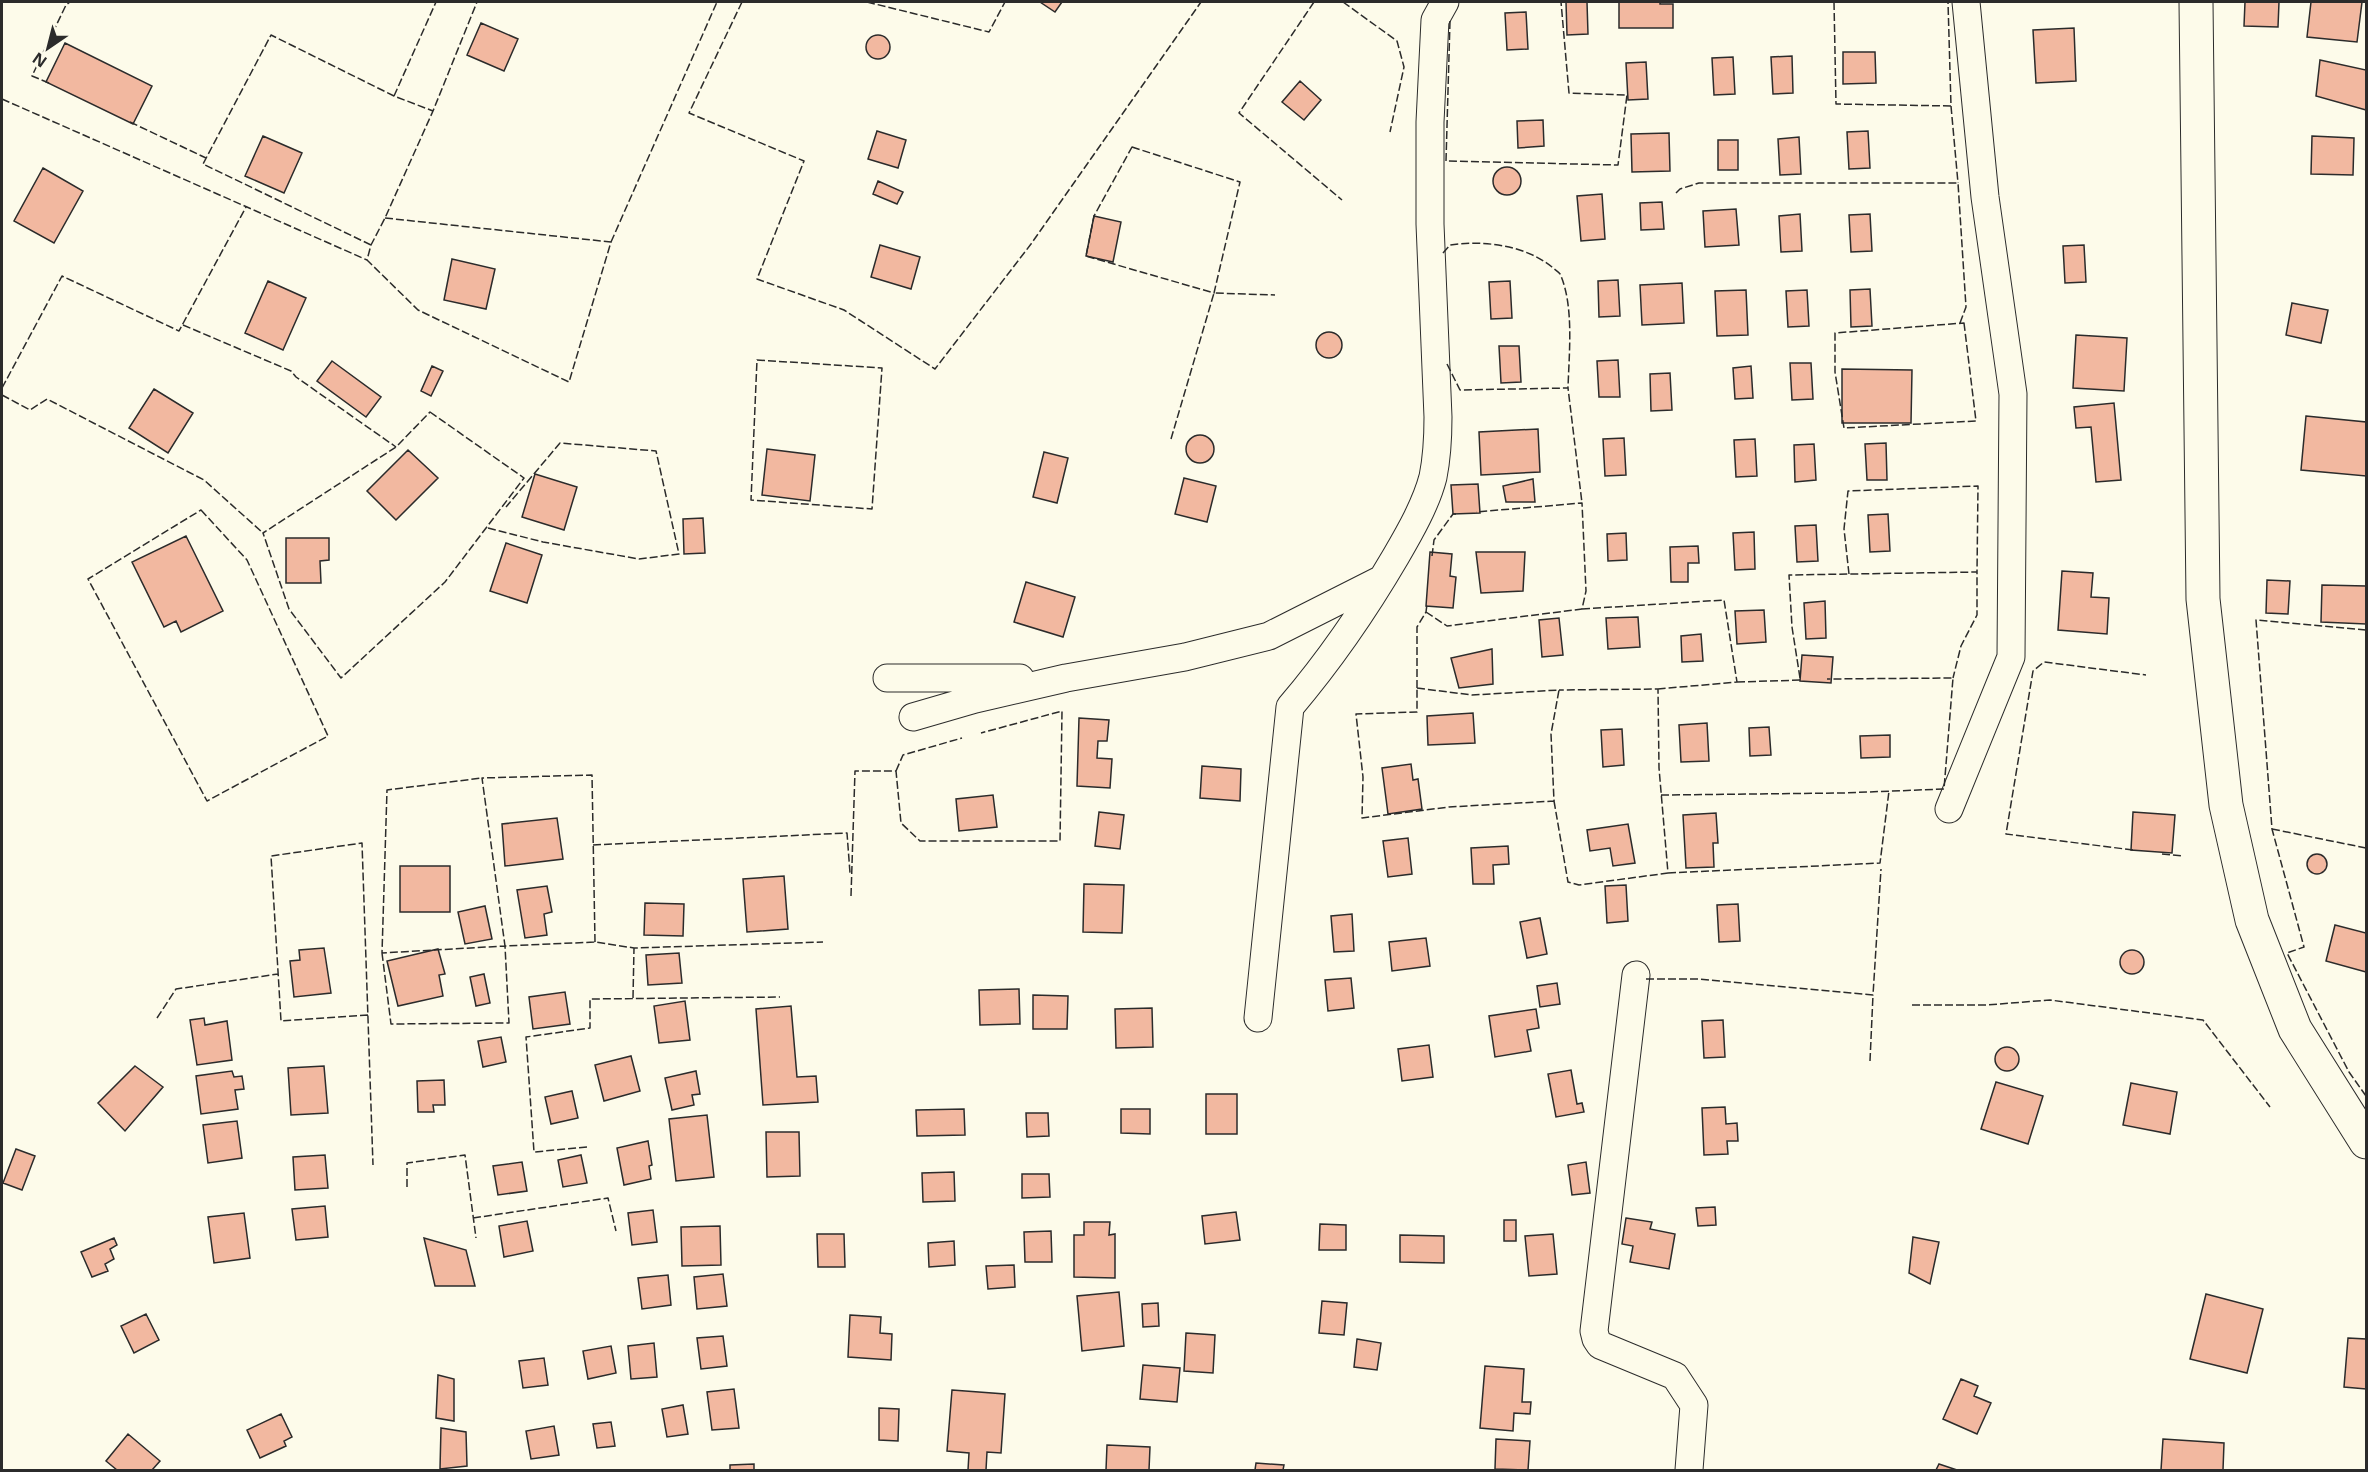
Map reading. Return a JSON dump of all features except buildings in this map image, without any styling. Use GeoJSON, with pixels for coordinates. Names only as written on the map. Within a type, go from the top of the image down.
{"type":"FeatureCollection","features":[{"type":"Feature","properties":{"kind":"main road"},"geometry":{"type":"LineString","coordinates":[[2196,2],[2203,598],[2226,805],[2252,920],[2295,1029],[2367,1142]]}},
{"type":"Feature","properties":{"kind":"street"},"geometry":{"type":"LineString","coordinates":[[1258,1018],[1290,707],[1318,674],[1383,579],[1412,529],[1432,478],[1438,445],[1430,224],[1430,122],[1435,20],[1445,2]]}},
{"type":"Feature","properties":{"kind":"street"},"geometry":{"type":"LineString","coordinates":[[1949,809],[2011,657],[2013,394],[1985,197],[1966,2]]}},
{"type":"Feature","properties":{"kind":"street"},"geometry":{"type":"LineString","coordinates":[[914,717],[975,699],[1066,678],[1185,657],[1269,636],[1383,579]]}},
{"type":"Feature","properties":{"kind":"street"},"geometry":{"type":"LineString","coordinates":[[887,678],[1066,678]]}},
{"type":"Feature","properties":{"kind":"street"},"geometry":{"type":"LineString","coordinates":[[1636,975],[1594,1331],[1600,1346],[1676,1376],[1694,1405],[1689,1470]]}},
{"type":"Feature","properties":{"kind":"fence"},"geometry":{"type":"LineString","coordinates":[[49,83],[32,76],[66,5],[70,2]]}},
{"type":"Feature","properties":{"kind":"fence"},"geometry":{"type":"LineString","coordinates":[[394,96],[436,2]]}},
{"type":"Feature","properties":{"kind":"fence"},"geometry":{"type":"LineString","coordinates":[[371,245],[203,164],[271,35],[394,96],[433,111],[477,2]]}},
{"type":"Feature","properties":{"kind":"fence"},"geometry":{"type":"LineString","coordinates":[[611,242],[717,2]]}},
{"type":"Feature","properties":{"kind":"fence"},"geometry":{"type":"LineString","coordinates":[[742,2],[689,113],[804,161],[757,279],[844,310],[935,369],[1031,244],[1201,2]]}},
{"type":"Feature","properties":{"kind":"fence"},"geometry":{"type":"LineString","coordinates":[[867,2],[989,32],[1005,2]]}},
{"type":"Feature","properties":{"kind":"fence"},"geometry":{"type":"LineString","coordinates":[[1314,2],[1239,113],[1342,200]]}},
{"type":"Feature","properties":{"kind":"fence"},"geometry":{"type":"LineString","coordinates":[[1343,2],[1397,41],[1404,67],[1390,132]]}},
{"type":"Feature","properties":{"kind":"fence"},"geometry":{"type":"LineString","coordinates":[[1450,21],[1446,161],[1618,165],[1627,95],[1569,93],[1561,2]]}},
{"type":"Feature","properties":{"kind":"fence"},"geometry":{"type":"LineString","coordinates":[[1834,2],[1836,104],[1951,106],[1948,2]]}},
{"type":"Feature","properties":{"kind":"fence"},"geometry":{"type":"LineString","coordinates":[[2,99],[367,260]]}},
{"type":"Feature","properties":{"kind":"fence"},"geometry":{"type":"LineString","coordinates":[[1951,106],[1958,183]]}},
{"type":"Feature","properties":{"kind":"fence"},"geometry":{"type":"LineString","coordinates":[[385,218],[611,242],[569,382],[418,310],[367,260],[371,245],[433,111]]}},
{"type":"Feature","properties":{"kind":"fence"},"geometry":{"type":"LineString","coordinates":[[130,122],[206,158]]}},
{"type":"Feature","properties":{"kind":"fence"},"geometry":{"type":"LineString","coordinates":[[1132,147],[1240,182],[1214,293],[1086,256],[1094,216],[1132,147]]}},
{"type":"Feature","properties":{"kind":"fence"},"geometry":{"type":"LineString","coordinates":[[1676,193],[1680,189],[1699,183],[1958,183],[1966,307],[1960,323]]}},
{"type":"Feature","properties":{"kind":"fence"},"geometry":{"type":"LineString","coordinates":[[2,388],[62,276],[179,331],[246,207]]}},
{"type":"Feature","properties":{"kind":"fence"},"geometry":{"type":"LineString","coordinates":[[1443,253],[1450,245],[1476,243],[1503,246],[1529,254],[1560,273],[1568,302],[1570,346],[1568,388]]}},
{"type":"Feature","properties":{"kind":"fence"},"geometry":{"type":"LineString","coordinates":[[1171,439],[1214,293],[1275,295]]}},
{"type":"Feature","properties":{"kind":"fence"},"geometry":{"type":"LineString","coordinates":[[1964,323],[1976,421],[1844,428],[1835,372],[1835,333],[1964,323]]}},
{"type":"Feature","properties":{"kind":"fence"},"geometry":{"type":"LineString","coordinates":[[183,325],[291,371],[296,377],[396,447]]}},
{"type":"Feature","properties":{"kind":"fence"},"geometry":{"type":"LineString","coordinates":[[757,360],[882,368],[872,509],[751,500],[757,360]]}},
{"type":"Feature","properties":{"kind":"fence"},"geometry":{"type":"LineString","coordinates":[[1447,364],[1460,390],[1568,388],[1582,503]]}},
{"type":"Feature","properties":{"kind":"fence"},"geometry":{"type":"LineString","coordinates":[[2,395],[30,410],[47,399],[204,480],[263,533]]}},
{"type":"Feature","properties":{"kind":"fence"},"geometry":{"type":"LineString","coordinates":[[430,412],[524,478],[445,582],[341,678],[289,609],[263,533],[396,447],[430,412]]}},
{"type":"Feature","properties":{"kind":"fence"},"geometry":{"type":"LineString","coordinates":[[488,528],[543,542],[639,559],[679,554],[656,451],[560,443],[506,507]]}},
{"type":"Feature","properties":{"kind":"fence"},"geometry":{"type":"LineString","coordinates":[[1849,574],[1844,529],[1848,491],[1978,486],[1977,572]]}},
{"type":"Feature","properties":{"kind":"fence"},"geometry":{"type":"LineString","coordinates":[[1426,612],[1447,626],[1582,609],[1586,591],[1582,503],[1476,512]]}},
{"type":"Feature","properties":{"kind":"fence"},"geometry":{"type":"LineString","coordinates":[[201,510],[247,560],[328,736],[207,801],[88,579],[201,510]]}},
{"type":"Feature","properties":{"kind":"fence"},"geometry":{"type":"LineString","coordinates":[[1432,556],[1434,540],[1453,514],[1456,514]]}},
{"type":"Feature","properties":{"kind":"fence"},"geometry":{"type":"LineString","coordinates":[[1800,678],[1792,627],[1789,575],[1977,572],[1977,615],[1961,646],[1953,678]]}},
{"type":"Feature","properties":{"kind":"fence"},"geometry":{"type":"LineString","coordinates":[[1582,609],[1724,600],[1737,682],[1658,689]]}},
{"type":"Feature","properties":{"kind":"fence"},"geometry":{"type":"LineString","coordinates":[[1417,688],[1417,627],[1426,612],[1427,604]]}},
{"type":"Feature","properties":{"kind":"fence"},"geometry":{"type":"LineString","coordinates":[[2366,630],[2256,620],[2272,829],[2304,947],[2287,953],[2349,1072],[2366,1096]]}},
{"type":"Feature","properties":{"kind":"fence"},"geometry":{"type":"LineString","coordinates":[[2133,850],[2006,834],[2033,671],[2044,662],[2146,675]]}},
{"type":"Feature","properties":{"kind":"fence"},"geometry":{"type":"LineString","coordinates":[[1661,795],[1843,793],[1944,789],[1953,678],[1827,679]]}},
{"type":"Feature","properties":{"kind":"fence"},"geometry":{"type":"LineString","coordinates":[[1737,682],[1803,680]]}},
{"type":"Feature","properties":{"kind":"fence"},"geometry":{"type":"LineString","coordinates":[[1417,688],[1472,695],[1559,690],[1551,734],[1554,801],[1449,807],[1362,818],[1363,777],[1356,714],[1417,712],[1417,688]]}},
{"type":"Feature","properties":{"kind":"fence"},"geometry":{"type":"LineString","coordinates":[[1554,801],[1568,882],[1579,885],[1668,873],[1659,768],[1658,689],[1559,690]]}},
{"type":"Feature","properties":{"kind":"fence"},"geometry":{"type":"LineString","coordinates":[[851,896],[855,771],[896,771],[901,823],[920,841],[1060,841],[1062,711],[981,733]]}},
{"type":"Feature","properties":{"kind":"fence"},"geometry":{"type":"LineString","coordinates":[[896,771],[903,755],[962,738]]}},
{"type":"Feature","properties":{"kind":"fence"},"geometry":{"type":"LineString","coordinates":[[595,942],[592,775],[482,778],[505,946],[595,942],[634,948],[823,942]]}},
{"type":"Feature","properties":{"kind":"fence"},"geometry":{"type":"LineString","coordinates":[[382,953],[391,1024],[509,1023],[505,946],[382,953],[387,790],[482,778]]}},
{"type":"Feature","properties":{"kind":"fence"},"geometry":{"type":"LineString","coordinates":[[1668,873],[1880,863],[1889,791]]}},
{"type":"Feature","properties":{"kind":"fence"},"geometry":{"type":"LineString","coordinates":[[2272,829],[2366,848]]}},
{"type":"Feature","properties":{"kind":"fence"},"geometry":{"type":"LineString","coordinates":[[593,845],[847,833],[850,873]]}},
{"type":"Feature","properties":{"kind":"fence"},"geometry":{"type":"LineString","coordinates":[[368,1015],[281,1021],[271,856],[362,843],[373,1165]]}},
{"type":"Feature","properties":{"kind":"fence"},"geometry":{"type":"LineString","coordinates":[[2162,854],[2183,856]]}},
{"type":"Feature","properties":{"kind":"fence"},"geometry":{"type":"LineString","coordinates":[[1646,979],[1698,979],[1873,995],[1881,869]]}},
{"type":"Feature","properties":{"kind":"fence"},"geometry":{"type":"LineString","coordinates":[[633,998],[634,948]]}},
{"type":"Feature","properties":{"kind":"fence"},"geometry":{"type":"LineString","coordinates":[[157,1018],[176,989],[278,974]]}},
{"type":"Feature","properties":{"kind":"fence"},"geometry":{"type":"LineString","coordinates":[[1870,1061],[1873,995]]}},
{"type":"Feature","properties":{"kind":"fence"},"geometry":{"type":"LineString","coordinates":[[587,1147],[534,1152],[526,1037],[590,1028],[590,999],[780,997]]}},
{"type":"Feature","properties":{"kind":"fence"},"geometry":{"type":"LineString","coordinates":[[1912,1005],[1987,1005],[2050,1000],[2203,1020],[2270,1107]]}},
{"type":"Feature","properties":{"kind":"fence"},"geometry":{"type":"LineString","coordinates":[[407,1187],[407,1163],[465,1155],[476,1238]]}},
{"type":"Feature","properties":{"kind":"fence"},"geometry":{"type":"LineString","coordinates":[[473,1218],[608,1198],[616,1231]]}}]}
